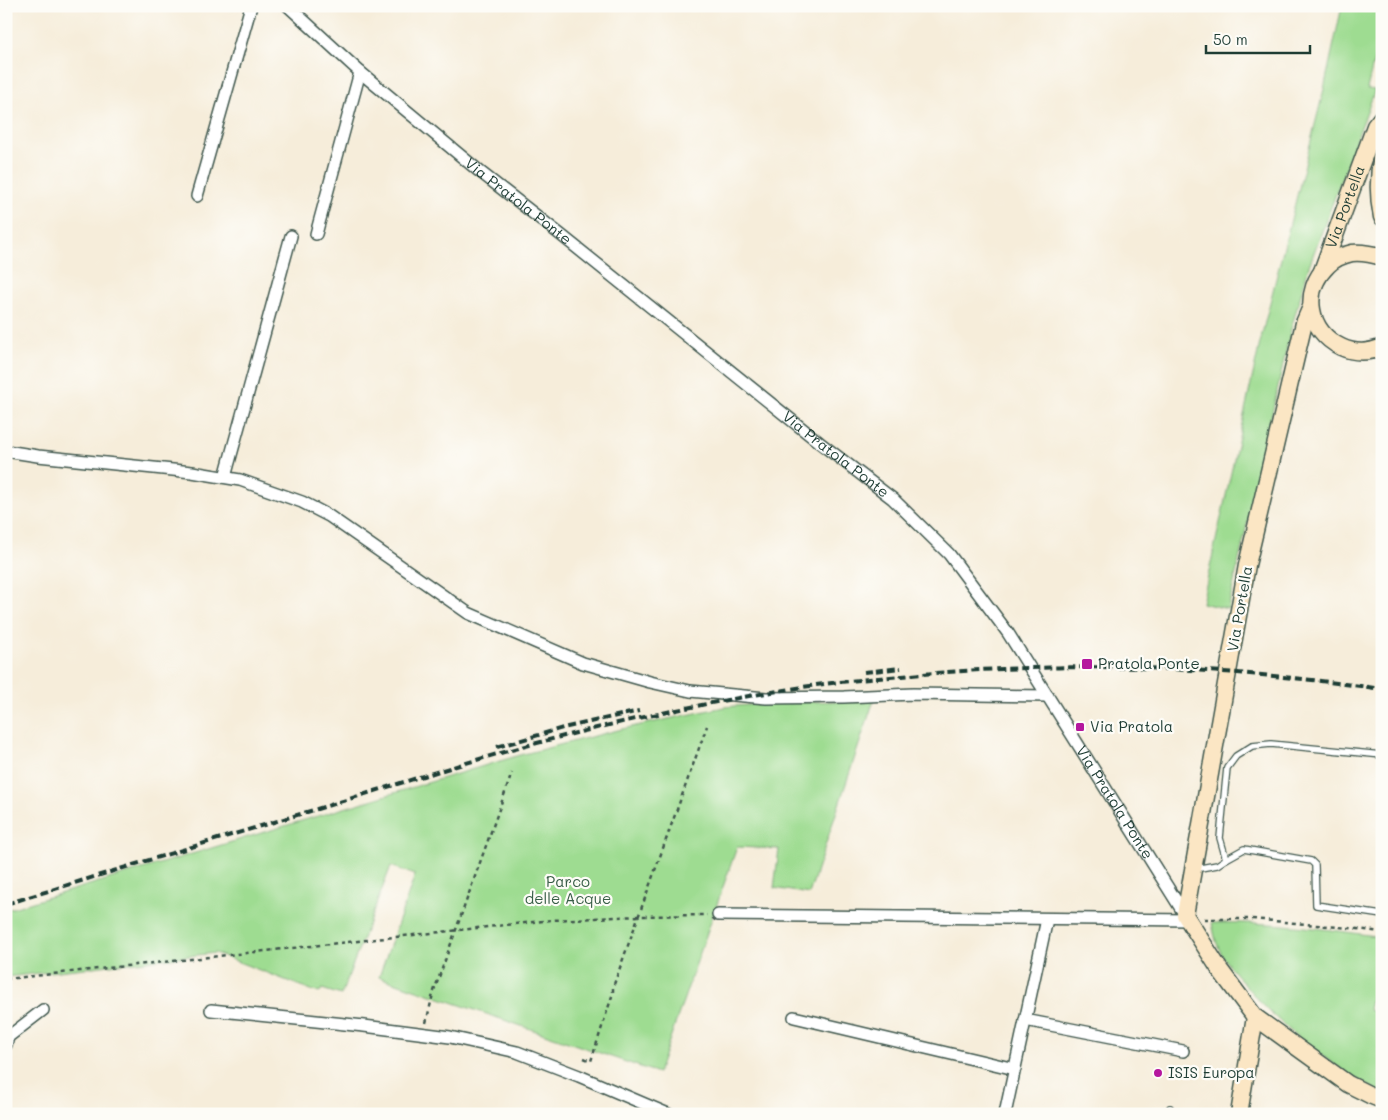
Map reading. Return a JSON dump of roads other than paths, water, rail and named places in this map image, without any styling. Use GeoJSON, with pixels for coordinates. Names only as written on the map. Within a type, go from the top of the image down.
{"type":"FeatureCollection","features":[{"type":"Feature","properties":{"kind":"main road","name":"Via Portella"},"geometry":{"type":"LineString","coordinates":[[1187,918],[1248,565],[1304,323],[1311,306],[1314,284],[1322,271],[1375,126],[1382,117]]}},
{"type":"Feature","properties":{"kind":"main road","name":"Via Portella"},"geometry":{"type":"LineString","coordinates":[[1382,155],[1380,166],[1380,208],[1382,217]]}},
{"type":"Feature","properties":{"kind":"main road","name":"Via Portella"},"geometry":{"type":"LineString","coordinates":[[1322,271],[1332,262],[1351,254],[1366,253],[1382,257]]}},
{"type":"Feature","properties":{"kind":"main road"},"geometry":{"type":"LineString","coordinates":[[1311,306],[1314,318],[1322,332],[1332,343],[1346,350],[1382,354]]}},
{"type":"Feature","properties":{"kind":"main road"},"geometry":{"type":"LineString","coordinates":[[1364,352],[1382,346]]}},
{"type":"Feature","properties":{"kind":"main road","name":"Via Pratola Ponte"},"geometry":{"type":"LineString","coordinates":[[1187,918],[1220,970],[1254,1017],[1348,1084],[1382,1100]]}},
{"type":"Feature","properties":{"kind":"main road"},"geometry":{"type":"LineString","coordinates":[[1238,1114],[1254,1017]]}},
{"type":"Feature","properties":{"kind":"street"},"geometry":{"type":"LineString","coordinates":[[197,196],[251,6]]}},
{"type":"Feature","properties":{"kind":"street","name":"Via Pratola Ponte"},"geometry":{"type":"LineString","coordinates":[[288,6],[360,72],[479,171],[893,499],[949,554],[1008,633],[1187,918]]}},
{"type":"Feature","properties":{"kind":"street"},"geometry":{"type":"LineString","coordinates":[[316,234],[360,72]]}},
{"type":"Feature","properties":{"kind":"street"},"geometry":{"type":"LineString","coordinates":[[225,477],[291,236]]}},
{"type":"Feature","properties":{"kind":"street"},"geometry":{"type":"LineString","coordinates":[[6,451],[225,477],[240,480],[302,502],[329,516],[468,613],[584,663],[650,682],[690,691],[766,698],[913,694],[1048,696]]}},
{"type":"Feature","properties":{"kind":"street"},"geometry":{"type":"LineString","coordinates":[[718,915],[1047,919],[1187,918]]}},
{"type":"Feature","properties":{"kind":"street"},"geometry":{"type":"LineString","coordinates":[[1005,1114],[1047,919]]}},
{"type":"Feature","properties":{"kind":"street"},"geometry":{"type":"LineString","coordinates":[[6,1045],[8,1037],[43,1010]]}},
{"type":"Feature","properties":{"kind":"street"},"geometry":{"type":"LineString","coordinates":[[211,1010],[450,1037],[517,1052],[668,1114]]}},
{"type":"Feature","properties":{"kind":"street"},"geometry":{"type":"LineString","coordinates":[[794,1017],[1015,1069]]}},
{"type":"Feature","properties":{"kind":"street"},"geometry":{"type":"LineString","coordinates":[[1025,1020],[1182,1055]]}},
{"type":"Feature","properties":{"kind":"lane"},"geometry":{"type":"LineString","coordinates":[[1226,859],[1220,838],[1227,768],[1236,756],[1252,746],[1271,744],[1382,755]]}},
{"type":"Feature","properties":{"kind":"lane"},"geometry":{"type":"LineString","coordinates":[[1194,870],[1217,865],[1244,849],[1311,861],[1315,865],[1316,905],[1382,915]]}},
{"type":"Feature","properties":{"kind":"railway"},"geometry":{"type":"LineString","coordinates":[[6,904],[442,770],[537,743],[682,709],[797,688],[923,674],[980,670],[1095,667],[1210,671],[1382,689]]}},
{"type":"Feature","properties":{"kind":"railway"},"geometry":{"type":"LineString","coordinates":[[864,672],[901,668]]}},
{"type":"Feature","properties":{"kind":"railway"},"geometry":{"type":"LineString","coordinates":[[497,747],[563,728],[639,711]]}},
{"type":"Feature","properties":{"kind":"place","name":"Pratola Ponte"},"geometry":{"type":"Point","coordinates":[1087,664]}},
{"type":"Feature","properties":{"kind":"place","name":"Via Pratola"},"geometry":{"type":"Point","coordinates":[1080,727]}},
{"type":"Feature","properties":{"kind":"place","name":"ISIS Europa"},"geometry":{"type":"Point","coordinates":[1158,1073]}},
{"type":"Feature","properties":{"kind":"park label","name":"Parco delle Acque"},"geometry":{"type":"Point","coordinates":[568,890]}}]}
